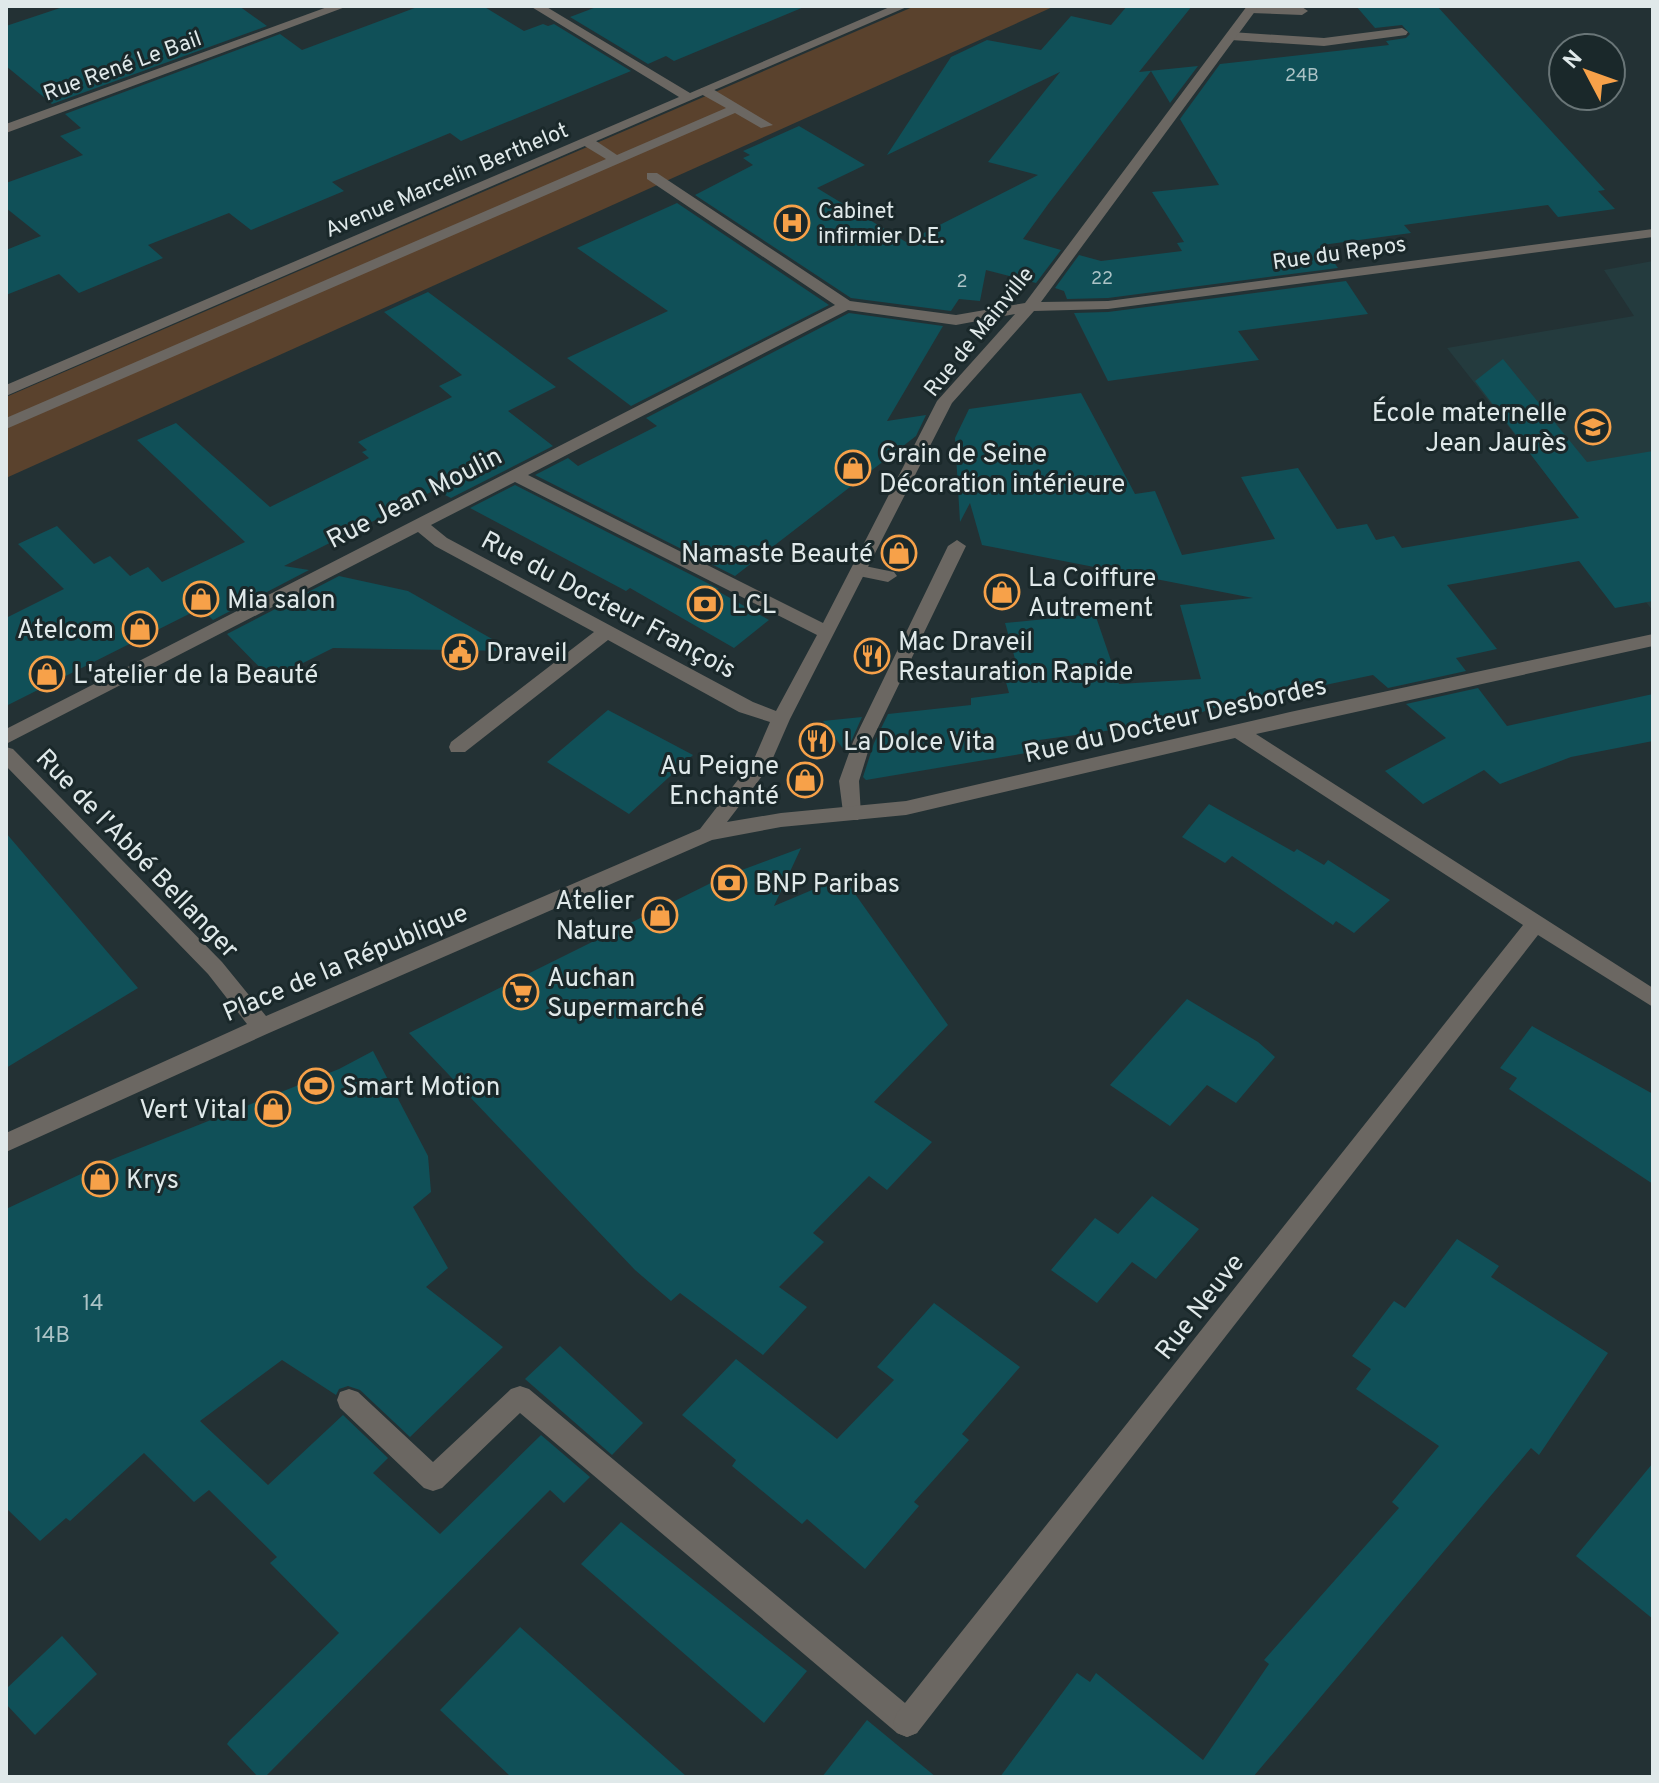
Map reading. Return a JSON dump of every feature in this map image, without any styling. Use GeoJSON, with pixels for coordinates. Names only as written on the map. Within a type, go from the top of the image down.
{"type":"FeatureCollection","features":[{"type":"Feature","properties":{"kind":"street","name":"Rue René Le Bail"},"geometry":{"type":"LineString","coordinates":[[6,129],[342,6]]}},
{"type":"Feature","properties":{"kind":"street"},"geometry":{"type":"LineString","coordinates":[[536,6],[689,98]]}},
{"type":"Feature","properties":{"kind":"street","name":"Avenue Marcelin Berthelot"},"geometry":{"type":"LineString","coordinates":[[6,391],[903,6]]}},
{"type":"Feature","properties":{"kind":"street"},"geometry":{"type":"LineString","coordinates":[[1252,8],[1302,11]]}},
{"type":"Feature","properties":{"kind":"street","name":"Rue de Mainville"},"geometry":{"type":"LineString","coordinates":[[707,834],[762,762],[781,719],[945,401],[1030,307],[1252,8]]}},
{"type":"Feature","properties":{"kind":"street"},"geometry":{"type":"LineString","coordinates":[[1231,36],[1324,42],[1402,32]]}},
{"type":"Feature","properties":{"kind":"street"},"geometry":{"type":"LineString","coordinates":[[706,91],[766,125]]}},
{"type":"Feature","properties":{"kind":"street"},"geometry":{"type":"LineString","coordinates":[[6,424],[736,108]]}},
{"type":"Feature","properties":{"kind":"street"},"geometry":{"type":"LineString","coordinates":[[588,142],[616,160]]}},
{"type":"Feature","properties":{"kind":"street"},"geometry":{"type":"LineString","coordinates":[[652,176],[846,305]]}},
{"type":"Feature","properties":{"kind":"street","name":"Rue du Repos"},"geometry":{"type":"LineString","coordinates":[[846,305],[956,320],[1030,307],[1108,305],[1653,233]]}},
{"type":"Feature","properties":{"kind":"street","name":"Rue Jean Moulin"},"geometry":{"type":"LineString","coordinates":[[6,737],[846,305]]}},
{"type":"Feature","properties":{"kind":"street"},"geometry":{"type":"LineString","coordinates":[[514,475],[828,633]]}},
{"type":"Feature","properties":{"kind":"street","name":"Rue du Docteur François"},"geometry":{"type":"LineString","coordinates":[[419,524],[441,542],[606,632],[746,707],[781,719]]}},
{"type":"Feature","properties":{"kind":"street"},"geometry":{"type":"LineString","coordinates":[[851,815],[849,781],[862,742],[932,586],[957,546]]}},
{"type":"Feature","properties":{"kind":"street"},"geometry":{"type":"LineString","coordinates":[[860,571],[888,576]]}},
{"type":"Feature","properties":{"kind":"street"},"geometry":{"type":"LineString","coordinates":[[458,747],[606,632]]}},
{"type":"Feature","properties":{"kind":"street","name":"Rue du Docteur Desbordes"},"geometry":{"type":"LineString","coordinates":[[707,834],[748,822],[906,808],[1653,640]]}},
{"type":"Feature","properties":{"kind":"street"},"geometry":{"type":"LineString","coordinates":[[1238,731],[1653,999]]}},
{"type":"Feature","properties":{"kind":"street","name":"Rue de l'Abbé Bellanger"},"geometry":{"type":"LineString","coordinates":[[6,754],[215,968],[262,1027]]}},
{"type":"Feature","properties":{"kind":"street","name":"Place de la République"},"geometry":{"type":"LineString","coordinates":[[6,1143],[262,1027],[707,834]]}},
{"type":"Feature","properties":{"kind":"street","name":"Rue Neuve"},"geometry":{"type":"LineString","coordinates":[[349,1400],[433,1479],[520,1397],[907,1723],[1535,924]]}},
{"type":"Feature","properties":{"kind":"shaded area"},"geometry":{"type":"Polygon","coordinates":[[[915,6],[1055,6],[6,478],[6,397],[915,6]]]}},
{"type":"Feature","properties":{"kind":"shaded area"},"geometry":{"type":"Polygon","coordinates":[[[1653,261],[1653,611],[1447,348],[1634,316],[1604,270],[1653,261]]]}},
{"type":"Feature","properties":{"kind":"building"},"geometry":{"type":"Polygon","coordinates":[[[66,6],[239,6],[267,26],[52,104],[6,66],[6,26],[66,6]]]}},
{"type":"Feature","properties":{"kind":"building"},"geometry":{"type":"Polygon","coordinates":[[[420,6],[483,6],[524,31],[543,24],[554,24],[631,71],[461,141],[450,133],[332,182],[344,191],[251,230],[229,213],[148,245],[163,258],[79,293],[59,274],[6,295],[6,250],[41,236],[6,208],[6,183],[83,155],[60,136],[81,128],[65,114],[280,34],[302,50],[420,6]]]}},
{"type":"Feature","properties":{"kind":"building"},"geometry":{"type":"Polygon","coordinates":[[[599,6],[804,7],[674,61],[666,56],[648,64],[570,17],[599,6]]]}},
{"type":"Feature","properties":{"kind":"building"},"geometry":{"type":"Polygon","coordinates":[[[1127,6],[1192,6],[1139,72],[1198,66],[1170,103],[1151,71],[1049,203],[1023,239],[1061,250],[1036,283],[986,270],[980,301],[959,299],[951,311],[851,298],[695,195],[753,165],[743,158],[750,155],[743,151],[799,126],[865,165],[817,188],[906,242],[1038,175],[988,162],[1060,72],[887,155],[951,57],[987,40],[1041,50],[1071,16],[1111,25],[1127,6]]]}},
{"type":"Feature","properties":{"kind":"building"},"geometry":{"type":"Polygon","coordinates":[[[1356,6],[1437,6],[1605,190],[1598,191],[1615,209],[1558,217],[1548,205],[1404,225],[1411,233],[1322,245],[1338,268],[1108,298],[1067,299],[1064,291],[1055,288],[1079,255],[1101,261],[1182,251],[1177,243],[1184,242],[1152,192],[1219,185],[1180,119],[1220,64],[1389,45],[1386,41],[1406,38],[1410,34],[1402,25],[1375,28],[1356,6]]]}},
{"type":"Feature","properties":{"kind":"building"},"geometry":{"type":"Polygon","coordinates":[[[677,203],[829,305],[631,406],[567,358],[668,311],[577,248],[677,203]]]}},
{"type":"Feature","properties":{"kind":"building"},"geometry":{"type":"Polygon","coordinates":[[[1346,281],[1368,314],[1238,331],[1259,360],[1108,381],[1074,313],[1108,312],[1346,281]]]}},
{"type":"Feature","properties":{"kind":"building"},"geometry":{"type":"Polygon","coordinates":[[[428,292],[556,387],[508,411],[553,446],[451,498],[435,490],[284,566],[309,570],[213,620],[201,608],[6,706],[6,618],[64,589],[18,544],[57,526],[94,564],[110,556],[130,576],[148,567],[162,582],[245,542],[137,440],[176,423],[270,507],[369,458],[362,452],[367,450],[358,442],[452,397],[439,386],[462,375],[384,312],[428,292]]]}},
{"type":"Feature","properties":{"kind":"building"},"geometry":{"type":"Polygon","coordinates":[[[849,313],[943,326],[887,421],[926,415],[916,436],[735,576],[535,475],[568,458],[578,466],[657,426],[646,418],[849,313]]]}},
{"type":"Feature","properties":{"kind":"building"},"geometry":{"type":"Polygon","coordinates":[[[1503,359],[1587,462],[1653,451],[1653,601],[1615,608],[1579,561],[1447,585],[1497,649],[1456,658],[1466,671],[1388,688],[1373,675],[1210,709],[1185,719],[1129,731],[1127,728],[1039,740],[1044,750],[866,780],[863,777],[888,714],[971,705],[971,698],[1009,693],[1002,668],[1017,666],[1005,623],[1095,614],[1119,684],[1201,679],[1180,605],[1253,598],[982,545],[970,503],[960,522],[955,438],[969,409],[1081,393],[1135,494],[1155,491],[1182,555],[1275,539],[1241,477],[1298,468],[1337,529],[1367,524],[1376,540],[1394,536],[1402,548],[1579,518],[1475,381],[1503,359]]]}},
{"type":"Feature","properties":{"kind":"building"},"geometry":{"type":"Polygon","coordinates":[[[515,485],[719,589],[716,590],[769,620],[734,648],[630,588],[626,591],[470,508],[515,485]]]}},
{"type":"Feature","properties":{"kind":"building"},"geometry":{"type":"Polygon","coordinates":[[[339,576],[408,591],[513,651],[333,648],[271,679],[227,634],[339,576]]]}},
{"type":"Feature","properties":{"kind":"building"},"geometry":{"type":"Polygon","coordinates":[[[1478,688],[1507,726],[1653,694],[1653,741],[1571,757],[1500,784],[1484,770],[1423,804],[1385,771],[1446,738],[1406,704],[1478,688]]]}},
{"type":"Feature","properties":{"kind":"building"},"geometry":{"type":"Polygon","coordinates":[[[608,710],[693,755],[629,814],[547,762],[608,710]]]}},
{"type":"Feature","properties":{"kind":"building"},"geometry":{"type":"Polygon","coordinates":[[[862,717],[846,753],[823,721],[862,717]]]}},
{"type":"Feature","properties":{"kind":"building"},"geometry":{"type":"Polygon","coordinates":[[[1209,804],[1294,852],[1297,849],[1324,865],[1328,860],[1390,900],[1354,933],[1336,921],[1333,925],[1232,856],[1225,863],[1182,837],[1209,804]]]}},
{"type":"Feature","properties":{"kind":"building"},"geometry":{"type":"Polygon","coordinates":[[[6,833],[138,988],[6,1068],[6,833]]]}},
{"type":"Feature","properties":{"kind":"building"},"geometry":{"type":"Polygon","coordinates":[[[801,848],[774,906],[843,877],[948,1025],[874,1102],[932,1142],[887,1190],[869,1176],[813,1233],[824,1242],[779,1287],[807,1307],[763,1355],[680,1293],[671,1301],[635,1270],[409,1033],[723,877],[801,848]]]}},
{"type":"Feature","properties":{"kind":"building"},"geometry":{"type":"Polygon","coordinates":[[[1187,999],[1258,1042],[1275,1057],[1236,1103],[1207,1085],[1170,1126],[1110,1085],[1187,999]]]}},
{"type":"Feature","properties":{"kind":"building"},"geometry":{"type":"Polygon","coordinates":[[[1532,1026],[1653,1094],[1653,1184],[1509,1089],[1517,1078],[1500,1068],[1532,1026]]]}},
{"type":"Feature","properties":{"kind":"building"},"geometry":{"type":"Polygon","coordinates":[[[373,1051],[428,1156],[431,1192],[413,1207],[448,1268],[426,1287],[503,1347],[410,1437],[360,1390],[348,1386],[339,1389],[336,1395],[282,1360],[200,1421],[268,1485],[343,1415],[388,1458],[373,1473],[440,1534],[541,1435],[590,1477],[564,1503],[550,1490],[265,1777],[258,1777],[227,1744],[339,1633],[270,1563],[277,1557],[209,1490],[194,1502],[144,1453],[70,1521],[66,1518],[40,1541],[6,1508],[6,1209],[113,1159],[339,1069],[373,1051]]]}},
{"type":"Feature","properties":{"kind":"building"},"geometry":{"type":"Polygon","coordinates":[[[1152,1196],[1199,1229],[1156,1279],[1132,1262],[1097,1303],[1051,1270],[1095,1218],[1118,1234],[1152,1196]]]}},
{"type":"Feature","properties":{"kind":"building"},"geometry":{"type":"Polygon","coordinates":[[[1457,1239],[1499,1266],[1491,1277],[1608,1353],[1539,1455],[1531,1448],[1253,1777],[1000,1777],[1077,1673],[1090,1682],[1096,1673],[1203,1760],[1269,1664],[1264,1660],[1399,1508],[1392,1502],[1439,1446],[1356,1389],[1371,1369],[1352,1356],[1394,1301],[1405,1308],[1457,1239]]]}},
{"type":"Feature","properties":{"kind":"building"},"geometry":{"type":"Polygon","coordinates":[[[934,1303],[1020,1367],[962,1434],[969,1440],[914,1502],[919,1506],[865,1569],[807,1519],[802,1524],[732,1466],[736,1460],[682,1415],[736,1359],[837,1439],[894,1380],[877,1367],[934,1303]]]}},
{"type":"Feature","properties":{"kind":"building"},"geometry":{"type":"Polygon","coordinates":[[[560,1346],[643,1423],[612,1455],[525,1379],[560,1346]]]}},
{"type":"Feature","properties":{"kind":"building"},"geometry":{"type":"Polygon","coordinates":[[[1653,1463],[1653,1619],[1576,1556],[1653,1463]]]}},
{"type":"Feature","properties":{"kind":"building"},"geometry":{"type":"Polygon","coordinates":[[[621,1522],[807,1671],[764,1723],[581,1564],[621,1522]]]}},
{"type":"Feature","properties":{"kind":"building"},"geometry":{"type":"Polygon","coordinates":[[[520,1627],[687,1777],[511,1777],[440,1710],[520,1627]]]}},
{"type":"Feature","properties":{"kind":"building"},"geometry":{"type":"Polygon","coordinates":[[[62,1636],[97,1674],[35,1735],[6,1704],[6,1689],[62,1636]]]}},
{"type":"Feature","properties":{"kind":"building"},"geometry":{"type":"Polygon","coordinates":[[[867,1720],[936,1777],[822,1777],[867,1720]]]}},
{"type":"Feature","properties":{"kind":"place","name":"Cabinet infirmier D.E."},"geometry":{"type":"Point","coordinates":[792,223]}},
{"type":"Feature","properties":{"kind":"place","name":"École maternelle Jean Jaurès"},"geometry":{"type":"Point","coordinates":[1593,427]}},
{"type":"Feature","properties":{"kind":"place","name":"Grain de Seine Décoration intérieure"},"geometry":{"type":"Point","coordinates":[853,468]}},
{"type":"Feature","properties":{"kind":"place","name":"Namaste Beauté"},"geometry":{"type":"Point","coordinates":[899,553]}},
{"type":"Feature","properties":{"kind":"place","name":"La Coiffure Autrement"},"geometry":{"type":"Point","coordinates":[1002,592]}},
{"type":"Feature","properties":{"kind":"place","name":"Mia salon"},"geometry":{"type":"Point","coordinates":[201,599]}},
{"type":"Feature","properties":{"kind":"place","name":"LCL"},"geometry":{"type":"Point","coordinates":[705,604]}},
{"type":"Feature","properties":{"kind":"place","name":"Atelcom"},"geometry":{"type":"Point","coordinates":[140,629]}},
{"type":"Feature","properties":{"kind":"place","name":"Draveil"},"geometry":{"type":"Point","coordinates":[460,652]}},
{"type":"Feature","properties":{"kind":"place","name":"Mac Draveil Restauration Rapide"},"geometry":{"type":"Point","coordinates":[872,656]}},
{"type":"Feature","properties":{"kind":"place","name":"L'atelier de la Beauté"},"geometry":{"type":"Point","coordinates":[47,674]}},
{"type":"Feature","properties":{"kind":"place","name":"La Dolce Vita"},"geometry":{"type":"Point","coordinates":[817,741]}},
{"type":"Feature","properties":{"kind":"place","name":"Au Peigne Enchanté"},"geometry":{"type":"Point","coordinates":[805,780]}},
{"type":"Feature","properties":{"kind":"place","name":"BNP Paribas"},"geometry":{"type":"Point","coordinates":[729,883]}},
{"type":"Feature","properties":{"kind":"place","name":"Atelier Nature"},"geometry":{"type":"Point","coordinates":[660,915]}},
{"type":"Feature","properties":{"kind":"place","name":"Auchan Supermarché"},"geometry":{"type":"Point","coordinates":[521,992]}},
{"type":"Feature","properties":{"kind":"place","name":"Smart Motion"},"geometry":{"type":"Point","coordinates":[316,1086]}},
{"type":"Feature","properties":{"kind":"place","name":"Vert Vital"},"geometry":{"type":"Point","coordinates":[273,1109]}},
{"type":"Feature","properties":{"kind":"place","name":"Krys"},"geometry":{"type":"Point","coordinates":[100,1179]}}]}
